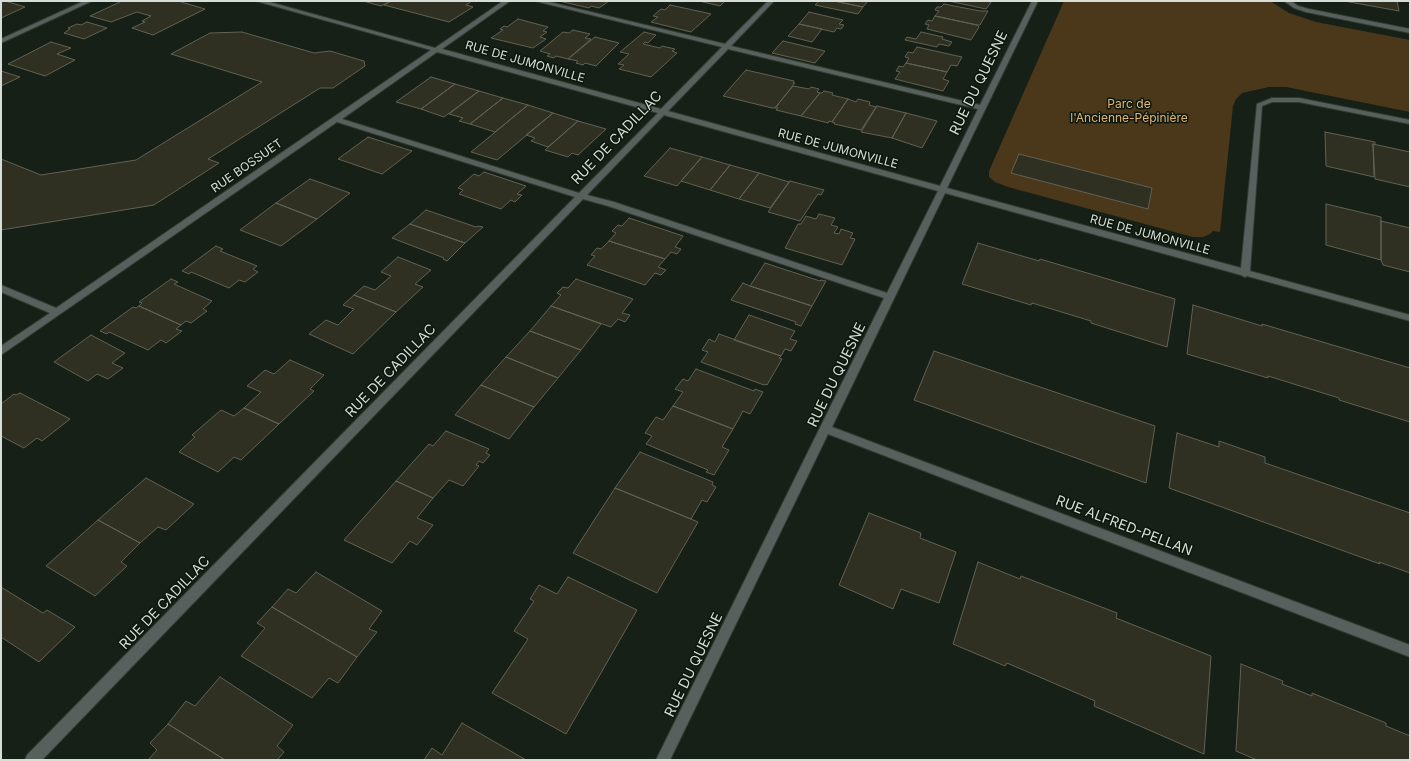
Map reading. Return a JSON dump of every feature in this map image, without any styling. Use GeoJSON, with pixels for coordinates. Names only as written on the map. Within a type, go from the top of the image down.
{"type":"FeatureCollection","features":[{"type":"Feature","properties":{"kind":"street"},"geometry":{"type":"LineString","coordinates":[[1,41],[89,1]]}},
{"type":"Feature","properties":{"kind":"street","name":"RUE DE JUMONVILLE"},"geometry":{"type":"LineString","coordinates":[[259,1],[1245,274],[1410,318]]}},
{"type":"Feature","properties":{"kind":"street","name":"RUE BOSSUET"},"geometry":{"type":"LineString","coordinates":[[1,351],[507,1]]}},
{"type":"Feature","properties":{"kind":"street"},"geometry":{"type":"LineString","coordinates":[[538,1],[983,108]]}},
{"type":"Feature","properties":{"kind":"street","name":"RUE DE CADILLAC"},"geometry":{"type":"LineString","coordinates":[[32,760],[771,1]]}},
{"type":"Feature","properties":{"kind":"street","name":"RUE DU QUESNE"},"geometry":{"type":"LineString","coordinates":[[663,760],[1035,1]]}},
{"type":"Feature","properties":{"kind":"street"},"geometry":{"type":"LineString","coordinates":[[1287,1],[1308,12],[1410,31]]}},
{"type":"Feature","properties":{"kind":"street"},"geometry":{"type":"LineString","coordinates":[[1245,274],[1259,105],[1272,100],[1299,100],[1410,122]]}},
{"type":"Feature","properties":{"kind":"street"},"geometry":{"type":"LineString","coordinates":[[336,119],[580,196],[611,204],[890,297]]}},
{"type":"Feature","properties":{"kind":"street"},"geometry":{"type":"LineString","coordinates":[[1,288],[57,312]]}},
{"type":"Feature","properties":{"kind":"street","name":"RUE ALFRED-PELLAN"},"geometry":{"type":"LineString","coordinates":[[826,429],[1410,651]]}},
{"type":"Feature","properties":{"kind":"green space","name":"Parc de l'Ancienne-Pépinière"},"geometry":{"type":"Polygon","coordinates":[[[1064,1],[1270,1],[1289,13],[1316,22],[1410,40],[1410,112],[1286,87],[1269,87],[1242,93],[1236,99],[1233,106],[1220,232],[1213,231],[1203,237],[1193,237],[1008,187],[995,182],[989,177],[989,171],[1064,1]]]}},
{"type":"Feature","properties":{"kind":"building"},"geometry":{"type":"Polygon","coordinates":[[[1,1],[5,1],[25,7],[1,18],[1,1]]]}},
{"type":"Feature","properties":{"kind":"building"},"geometry":{"type":"Polygon","coordinates":[[[122,1],[178,1],[205,9],[153,35],[132,28],[145,22],[142,21],[151,16],[137,12],[111,22],[90,16],[122,1]]]}},
{"type":"Feature","properties":{"kind":"building"},"geometry":{"type":"Polygon","coordinates":[[[363,1],[391,1],[381,6],[363,1]]]}},
{"type":"Feature","properties":{"kind":"building"},"geometry":{"type":"Polygon","coordinates":[[[391,1],[472,1],[466,5],[473,7],[449,22],[384,5],[391,1]]]}},
{"type":"Feature","properties":{"kind":"building"},"geometry":{"type":"Polygon","coordinates":[[[559,1],[609,1],[599,8],[591,6],[589,8],[559,1]]]}},
{"type":"Feature","properties":{"kind":"building"},"geometry":{"type":"Polygon","coordinates":[[[699,1],[725,1],[720,6],[699,1]]]}},
{"type":"Feature","properties":{"kind":"building"},"geometry":{"type":"Polygon","coordinates":[[[819,1],[834,1],[863,7],[858,14],[815,5],[819,1]]]}},
{"type":"Feature","properties":{"kind":"building"},"geometry":{"type":"Polygon","coordinates":[[[834,1],[868,1],[863,7],[834,1]]]}},
{"type":"Feature","properties":{"kind":"building"},"geometry":{"type":"Polygon","coordinates":[[[948,1],[992,1],[986,9],[948,1]]]}},
{"type":"Feature","properties":{"kind":"building"},"geometry":{"type":"Polygon","coordinates":[[[1344,1],[1397,1],[1399,11],[1344,1]]]}},
{"type":"Feature","properties":{"kind":"building"},"geometry":{"type":"Polygon","coordinates":[[[944,4],[980,11],[988,11],[980,25],[977,25],[935,16],[939,11],[935,10],[937,7],[941,7],[944,4]]]}},
{"type":"Feature","properties":{"kind":"building"},"geometry":{"type":"Polygon","coordinates":[[[670,5],[711,14],[691,32],[651,22],[658,17],[653,16],[661,9],[665,10],[670,5]]]}},
{"type":"Feature","properties":{"kind":"building"},"geometry":{"type":"Polygon","coordinates":[[[809,12],[843,20],[839,24],[844,25],[841,29],[837,28],[834,32],[799,24],[809,12]]]}},
{"type":"Feature","properties":{"kind":"building"},"geometry":{"type":"Polygon","coordinates":[[[935,16],[977,25],[979,27],[971,40],[927,29],[929,25],[925,24],[928,20],[932,21],[935,16]]]}},
{"type":"Feature","properties":{"kind":"building"},"geometry":{"type":"Polygon","coordinates":[[[518,19],[548,27],[543,31],[547,32],[540,37],[546,39],[533,48],[491,38],[503,30],[500,29],[504,26],[507,27],[518,19]]]}},
{"type":"Feature","properties":{"kind":"building"},"geometry":{"type":"Polygon","coordinates":[[[87,22],[107,28],[84,39],[64,33],[70,29],[68,28],[87,22]]]}},
{"type":"Feature","properties":{"kind":"building"},"geometry":{"type":"Polygon","coordinates":[[[799,24],[822,29],[812,42],[788,36],[799,24]]]}},
{"type":"Feature","properties":{"kind":"building"},"geometry":{"type":"Polygon","coordinates":[[[573,30],[590,34],[585,38],[591,39],[568,59],[556,56],[554,58],[547,56],[550,54],[540,51],[563,32],[569,33],[573,30]]]}},
{"type":"Feature","properties":{"kind":"building"},"geometry":{"type":"Polygon","coordinates":[[[242,32],[314,53],[330,51],[364,61],[365,66],[333,88],[320,88],[208,159],[219,163],[154,205],[1,230],[1,159],[41,175],[136,160],[262,82],[171,54],[210,33],[242,32]]]}},
{"type":"Feature","properties":{"kind":"building"},"geometry":{"type":"Polygon","coordinates":[[[644,32],[656,35],[648,43],[645,42],[643,44],[660,48],[662,46],[675,49],[672,51],[677,53],[651,77],[619,69],[624,65],[618,64],[629,54],[620,52],[644,32]]]}},
{"type":"Feature","properties":{"kind":"building"},"geometry":{"type":"Polygon","coordinates":[[[921,32],[943,37],[942,39],[952,42],[949,46],[939,44],[937,47],[905,40],[907,37],[916,39],[921,32]]]}},
{"type":"Feature","properties":{"kind":"building"},"geometry":{"type":"Polygon","coordinates":[[[595,37],[619,43],[596,66],[585,63],[583,65],[576,63],[578,61],[568,59],[595,37]]]}},
{"type":"Feature","properties":{"kind":"building"},"geometry":{"type":"Polygon","coordinates":[[[783,41],[825,51],[815,63],[772,53],[783,41]]]}},
{"type":"Feature","properties":{"kind":"building"},"geometry":{"type":"Polygon","coordinates":[[[51,42],[71,48],[57,54],[75,60],[45,76],[8,64],[51,42]]]}},
{"type":"Feature","properties":{"kind":"building"},"geometry":{"type":"Polygon","coordinates":[[[917,47],[962,57],[957,66],[951,65],[947,72],[906,63],[909,58],[905,57],[908,52],[913,53],[917,47]]]}},
{"type":"Feature","properties":{"kind":"building"},"geometry":{"type":"Polygon","coordinates":[[[906,63],[947,72],[943,79],[949,81],[943,91],[895,79],[900,72],[896,71],[899,66],[903,67],[906,63]]]}},
{"type":"Feature","properties":{"kind":"building"},"geometry":{"type":"Polygon","coordinates":[[[746,70],[794,81],[793,83],[795,83],[775,108],[723,96],[746,70]]]}},
{"type":"Feature","properties":{"kind":"building"},"geometry":{"type":"Polygon","coordinates":[[[1,71],[20,77],[1,86],[1,71]]]}},
{"type":"Feature","properties":{"kind":"building"},"geometry":{"type":"Polygon","coordinates":[[[431,77],[455,84],[421,109],[396,102],[431,77]]]}},
{"type":"Feature","properties":{"kind":"building"},"geometry":{"type":"Polygon","coordinates":[[[455,84],[479,91],[444,117],[421,109],[455,84]]]}},
{"type":"Feature","properties":{"kind":"building"},"geometry":{"type":"Polygon","coordinates":[[[793,86],[819,89],[817,92],[820,93],[801,116],[776,110],[778,108],[775,108],[793,86]]]}},
{"type":"Feature","properties":{"kind":"building"},"geometry":{"type":"Polygon","coordinates":[[[479,91],[503,98],[470,124],[459,121],[463,118],[449,114],[479,91]]]}},
{"type":"Feature","properties":{"kind":"building"},"geometry":{"type":"Polygon","coordinates":[[[824,91],[833,93],[832,95],[848,99],[832,122],[829,121],[828,123],[801,116],[820,93],[824,91]]]}},
{"type":"Feature","properties":{"kind":"building"},"geometry":{"type":"Polygon","coordinates":[[[503,98],[528,105],[495,132],[470,124],[503,98]]]}},
{"type":"Feature","properties":{"kind":"building"},"geometry":{"type":"Polygon","coordinates":[[[848,99],[856,102],[858,99],[870,102],[869,105],[876,107],[861,130],[834,124],[835,123],[832,122],[848,99]]]}},
{"type":"Feature","properties":{"kind":"building"},"geometry":{"type":"Polygon","coordinates":[[[528,105],[553,113],[497,160],[471,152],[528,105]]]}},
{"type":"Feature","properties":{"kind":"building"},"geometry":{"type":"Polygon","coordinates":[[[877,106],[906,113],[892,138],[861,132],[877,106]]]}},
{"type":"Feature","properties":{"kind":"building"},"geometry":{"type":"Polygon","coordinates":[[[553,113],[578,121],[548,147],[531,141],[535,138],[526,135],[553,113]]]}},
{"type":"Feature","properties":{"kind":"building"},"geometry":{"type":"Polygon","coordinates":[[[906,113],[937,121],[922,148],[892,138],[906,113]]]}},
{"type":"Feature","properties":{"kind":"building"},"geometry":{"type":"Polygon","coordinates":[[[578,121],[606,129],[578,155],[572,153],[568,157],[545,150],[578,121]]]}},
{"type":"Feature","properties":{"kind":"building"},"geometry":{"type":"Polygon","coordinates":[[[1325,132],[1375,142],[1375,145],[1373,144],[1374,177],[1326,166],[1325,132]]]}},
{"type":"Feature","properties":{"kind":"building"},"geometry":{"type":"Polygon","coordinates":[[[368,137],[412,151],[382,174],[338,159],[368,137]]]}},
{"type":"Feature","properties":{"kind":"building"},"geometry":{"type":"Polygon","coordinates":[[[1373,144],[1410,152],[1410,187],[1375,179],[1373,144]]]}},
{"type":"Feature","properties":{"kind":"building"},"geometry":{"type":"Polygon","coordinates":[[[670,148],[702,157],[677,186],[644,176],[670,148]]]}},
{"type":"Feature","properties":{"kind":"building"},"geometry":{"type":"Polygon","coordinates":[[[1019,154],[1152,188],[1148,209],[1011,173],[1019,154]]]}},
{"type":"Feature","properties":{"kind":"building"},"geometry":{"type":"Polygon","coordinates":[[[702,157],[730,165],[710,190],[681,181],[702,157]]]}},
{"type":"Feature","properties":{"kind":"building"},"geometry":{"type":"Polygon","coordinates":[[[730,165],[759,173],[739,199],[710,190],[730,165]]]}},
{"type":"Feature","properties":{"kind":"building"},"geometry":{"type":"Polygon","coordinates":[[[484,172],[526,186],[517,194],[522,195],[515,202],[511,200],[501,209],[459,194],[463,190],[458,188],[474,174],[479,176],[484,172]]]}},
{"type":"Feature","properties":{"kind":"building"},"geometry":{"type":"Polygon","coordinates":[[[759,173],[789,182],[770,208],[739,199],[759,173]]]}},
{"type":"Feature","properties":{"kind":"building"},"geometry":{"type":"Polygon","coordinates":[[[310,179],[350,193],[317,219],[276,203],[310,179]]]}},
{"type":"Feature","properties":{"kind":"building"},"geometry":{"type":"Polygon","coordinates":[[[790,181],[824,190],[821,195],[818,194],[800,221],[768,212],[790,181]]]}},
{"type":"Feature","properties":{"kind":"building"},"geometry":{"type":"Polygon","coordinates":[[[276,203],[317,219],[281,246],[240,230],[276,203]]]}},
{"type":"Feature","properties":{"kind":"building"},"geometry":{"type":"Polygon","coordinates":[[[1326,204],[1381,217],[1381,260],[1326,245],[1326,204]]]}},
{"type":"Feature","properties":{"kind":"building"},"geometry":{"type":"Polygon","coordinates":[[[426,210],[476,227],[483,227],[465,243],[410,224],[426,210]]]}},
{"type":"Feature","properties":{"kind":"building"},"geometry":{"type":"Polygon","coordinates":[[[819,214],[835,218],[831,225],[838,227],[834,233],[839,234],[841,229],[853,233],[850,238],[855,239],[842,265],[785,248],[798,224],[801,224],[806,216],[816,219],[819,214]]]}},
{"type":"Feature","properties":{"kind":"building"},"geometry":{"type":"Polygon","coordinates":[[[629,218],[683,236],[675,247],[681,249],[677,254],[671,252],[665,259],[609,241],[616,233],[612,231],[618,225],[622,226],[629,218]]]}},
{"type":"Feature","properties":{"kind":"building"},"geometry":{"type":"Polygon","coordinates":[[[1381,221],[1410,228],[1410,272],[1383,265],[1381,260],[1381,221]]]}},
{"type":"Feature","properties":{"kind":"building"},"geometry":{"type":"Polygon","coordinates":[[[410,224],[465,243],[447,261],[443,259],[444,258],[392,238],[410,224]]]}},
{"type":"Feature","properties":{"kind":"building"},"geometry":{"type":"Polygon","coordinates":[[[609,241],[665,259],[658,267],[666,270],[661,275],[655,273],[645,285],[587,265],[595,256],[591,255],[597,248],[601,249],[609,241]]]}},
{"type":"Feature","properties":{"kind":"building"},"geometry":{"type":"Polygon","coordinates":[[[978,243],[1039,261],[1040,259],[1175,299],[1167,347],[1091,323],[1091,321],[962,284],[978,243]]]}},
{"type":"Feature","properties":{"kind":"building"},"geometry":{"type":"Polygon","coordinates":[[[216,246],[223,249],[220,251],[257,266],[253,269],[258,272],[245,282],[239,280],[229,288],[191,272],[189,274],[182,271],[216,246]]]}},
{"type":"Feature","properties":{"kind":"building"},"geometry":{"type":"Polygon","coordinates":[[[398,257],[431,270],[415,284],[423,287],[396,312],[354,295],[364,286],[375,290],[391,276],[381,272],[398,257]]]}},
{"type":"Feature","properties":{"kind":"building"},"geometry":{"type":"Polygon","coordinates":[[[765,263],[820,281],[826,281],[812,306],[750,286],[765,263]]]}},
{"type":"Feature","properties":{"kind":"building"},"geometry":{"type":"Polygon","coordinates":[[[171,279],[178,282],[174,284],[212,301],[203,309],[207,311],[191,323],[186,321],[181,325],[139,306],[142,303],[139,302],[171,279]]]}},
{"type":"Feature","properties":{"kind":"building"},"geometry":{"type":"Polygon","coordinates":[[[576,279],[633,299],[622,313],[630,315],[625,322],[618,319],[611,327],[551,306],[561,295],[557,293],[563,287],[568,288],[576,279]]]}},
{"type":"Feature","properties":{"kind":"building"},"geometry":{"type":"Polygon","coordinates":[[[743,283],[812,306],[801,326],[795,324],[796,322],[731,300],[743,283]]]}},
{"type":"Feature","properties":{"kind":"building"},"geometry":{"type":"Polygon","coordinates":[[[354,295],[396,312],[353,354],[309,334],[326,320],[338,325],[354,309],[343,305],[354,295]]]}},
{"type":"Feature","properties":{"kind":"building"},"geometry":{"type":"Polygon","coordinates":[[[1193,305],[1410,368],[1410,422],[1268,376],[1268,378],[1187,354],[1193,305]]]}},
{"type":"Feature","properties":{"kind":"building"},"geometry":{"type":"Polygon","coordinates":[[[139,306],[181,325],[176,329],[182,331],[166,343],[161,340],[148,350],[109,332],[107,334],[100,331],[133,307],[136,308],[139,306]]]}},
{"type":"Feature","properties":{"kind":"building"},"geometry":{"type":"Polygon","coordinates":[[[551,306],[601,324],[581,350],[530,331],[551,306]]]}},
{"type":"Feature","properties":{"kind":"building"},"geometry":{"type":"Polygon","coordinates":[[[749,315],[795,331],[790,339],[797,341],[791,351],[785,349],[781,356],[734,340],[749,315]]]}},
{"type":"Feature","properties":{"kind":"building"},"geometry":{"type":"Polygon","coordinates":[[[530,331],[581,350],[558,378],[506,357],[530,331]]]}},
{"type":"Feature","properties":{"kind":"building"},"geometry":{"type":"Polygon","coordinates":[[[719,334],[781,356],[779,358],[782,359],[767,385],[701,362],[708,352],[702,350],[709,339],[715,342],[719,334]]]}},
{"type":"Feature","properties":{"kind":"building"},"geometry":{"type":"Polygon","coordinates":[[[91,335],[125,353],[112,363],[123,368],[108,379],[97,374],[88,381],[54,362],[91,335]]]}},
{"type":"Feature","properties":{"kind":"building"},"geometry":{"type":"Polygon","coordinates":[[[934,351],[1155,426],[1146,483],[914,400],[934,351]]]}},
{"type":"Feature","properties":{"kind":"building"},"geometry":{"type":"Polygon","coordinates":[[[506,357],[558,378],[534,407],[481,385],[506,357]]]}},
{"type":"Feature","properties":{"kind":"building"},"geometry":{"type":"Polygon","coordinates":[[[290,360],[324,375],[310,389],[314,391],[279,424],[244,408],[261,392],[247,386],[265,370],[274,374],[290,360]]]}},
{"type":"Feature","properties":{"kind":"building"},"geometry":{"type":"Polygon","coordinates":[[[696,369],[754,391],[755,389],[763,392],[750,414],[743,411],[733,429],[673,406],[683,392],[675,389],[683,379],[688,381],[696,369]]]}},
{"type":"Feature","properties":{"kind":"building"},"geometry":{"type":"Polygon","coordinates":[[[481,385],[534,407],[509,439],[455,415],[481,385]]]}},
{"type":"Feature","properties":{"kind":"building"},"geometry":{"type":"Polygon","coordinates":[[[20,393],[70,419],[42,441],[37,438],[24,448],[1,436],[1,404],[14,394],[16,395],[20,393]]]}},
{"type":"Feature","properties":{"kind":"building"},"geometry":{"type":"Polygon","coordinates":[[[673,406],[733,429],[722,447],[729,450],[714,475],[706,472],[708,470],[646,444],[652,436],[645,433],[656,417],[663,420],[673,406]]]}},
{"type":"Feature","properties":{"kind":"building"},"geometry":{"type":"Polygon","coordinates":[[[244,408],[279,424],[241,460],[234,457],[218,472],[179,452],[195,437],[192,435],[221,410],[234,416],[244,408]]]}},
{"type":"Feature","properties":{"kind":"building"},"geometry":{"type":"Polygon","coordinates":[[[446,431],[489,449],[486,453],[490,455],[483,463],[479,461],[476,465],[479,466],[463,486],[449,480],[433,498],[396,481],[429,444],[433,446],[446,431]]]}},
{"type":"Feature","properties":{"kind":"building"},"geometry":{"type":"Polygon","coordinates":[[[1177,433],[1219,447],[1219,441],[1265,457],[1265,463],[1410,513],[1410,573],[1379,562],[1380,564],[1169,488],[1177,433]]]}},
{"type":"Feature","properties":{"kind":"building"},"geometry":{"type":"Polygon","coordinates":[[[640,452],[713,482],[712,485],[716,487],[707,502],[702,500],[691,519],[615,488],[640,452]]]}},
{"type":"Feature","properties":{"kind":"building"},"geometry":{"type":"Polygon","coordinates":[[[146,478],[194,504],[166,530],[158,527],[140,543],[98,520],[146,478]]]}},
{"type":"Feature","properties":{"kind":"building"},"geometry":{"type":"Polygon","coordinates":[[[396,481],[433,498],[417,518],[433,525],[417,545],[410,541],[392,563],[344,540],[396,481]]]}},
{"type":"Feature","properties":{"kind":"building"},"geometry":{"type":"Polygon","coordinates":[[[615,488],[698,522],[657,593],[573,553],[615,488]]]}},
{"type":"Feature","properties":{"kind":"building"},"geometry":{"type":"Polygon","coordinates":[[[869,513],[921,533],[920,538],[956,552],[939,603],[901,589],[893,609],[839,585],[869,513]]]}},
{"type":"Feature","properties":{"kind":"building"},"geometry":{"type":"Polygon","coordinates":[[[98,520],[140,543],[121,562],[127,566],[95,596],[46,566],[98,520]]]}},
{"type":"Feature","properties":{"kind":"building"},"geometry":{"type":"Polygon","coordinates":[[[978,562],[1020,579],[1021,576],[1117,613],[1116,618],[1211,656],[1204,754],[1094,706],[1095,701],[1007,663],[1005,666],[953,644],[978,562]]]}},
{"type":"Feature","properties":{"kind":"building"},"geometry":{"type":"Polygon","coordinates":[[[316,572],[382,611],[369,629],[377,632],[357,657],[272,607],[288,589],[296,593],[316,572]]]}},
{"type":"Feature","properties":{"kind":"building"},"geometry":{"type":"Polygon","coordinates":[[[568,577],[637,610],[566,734],[492,693],[528,639],[514,631],[534,601],[530,599],[539,585],[557,594],[568,577]]]}},
{"type":"Feature","properties":{"kind":"building"},"geometry":{"type":"Polygon","coordinates":[[[1,587],[43,613],[47,610],[75,627],[39,662],[1,637],[1,587]]]}},
{"type":"Feature","properties":{"kind":"building"},"geometry":{"type":"Polygon","coordinates":[[[272,607],[357,657],[338,683],[329,678],[312,698],[241,656],[265,628],[257,623],[272,607]]]}},
{"type":"Feature","properties":{"kind":"building"},"geometry":{"type":"Polygon","coordinates":[[[1241,664],[1283,681],[1282,684],[1312,696],[1312,693],[1386,723],[1386,726],[1410,736],[1410,760],[1257,760],[1236,751],[1241,664]]]}},
{"type":"Feature","properties":{"kind":"building"},"geometry":{"type":"Polygon","coordinates":[[[220,677],[293,725],[277,746],[284,752],[277,760],[225,760],[168,724],[186,701],[195,706],[220,677]]]}},
{"type":"Feature","properties":{"kind":"building"},"geometry":{"type":"Polygon","coordinates":[[[462,723],[526,760],[424,760],[432,748],[442,755],[462,723]]]}},
{"type":"Feature","properties":{"kind":"building"},"geometry":{"type":"Polygon","coordinates":[[[168,724],[225,760],[148,760],[157,750],[150,743],[168,724]]]}}]}
